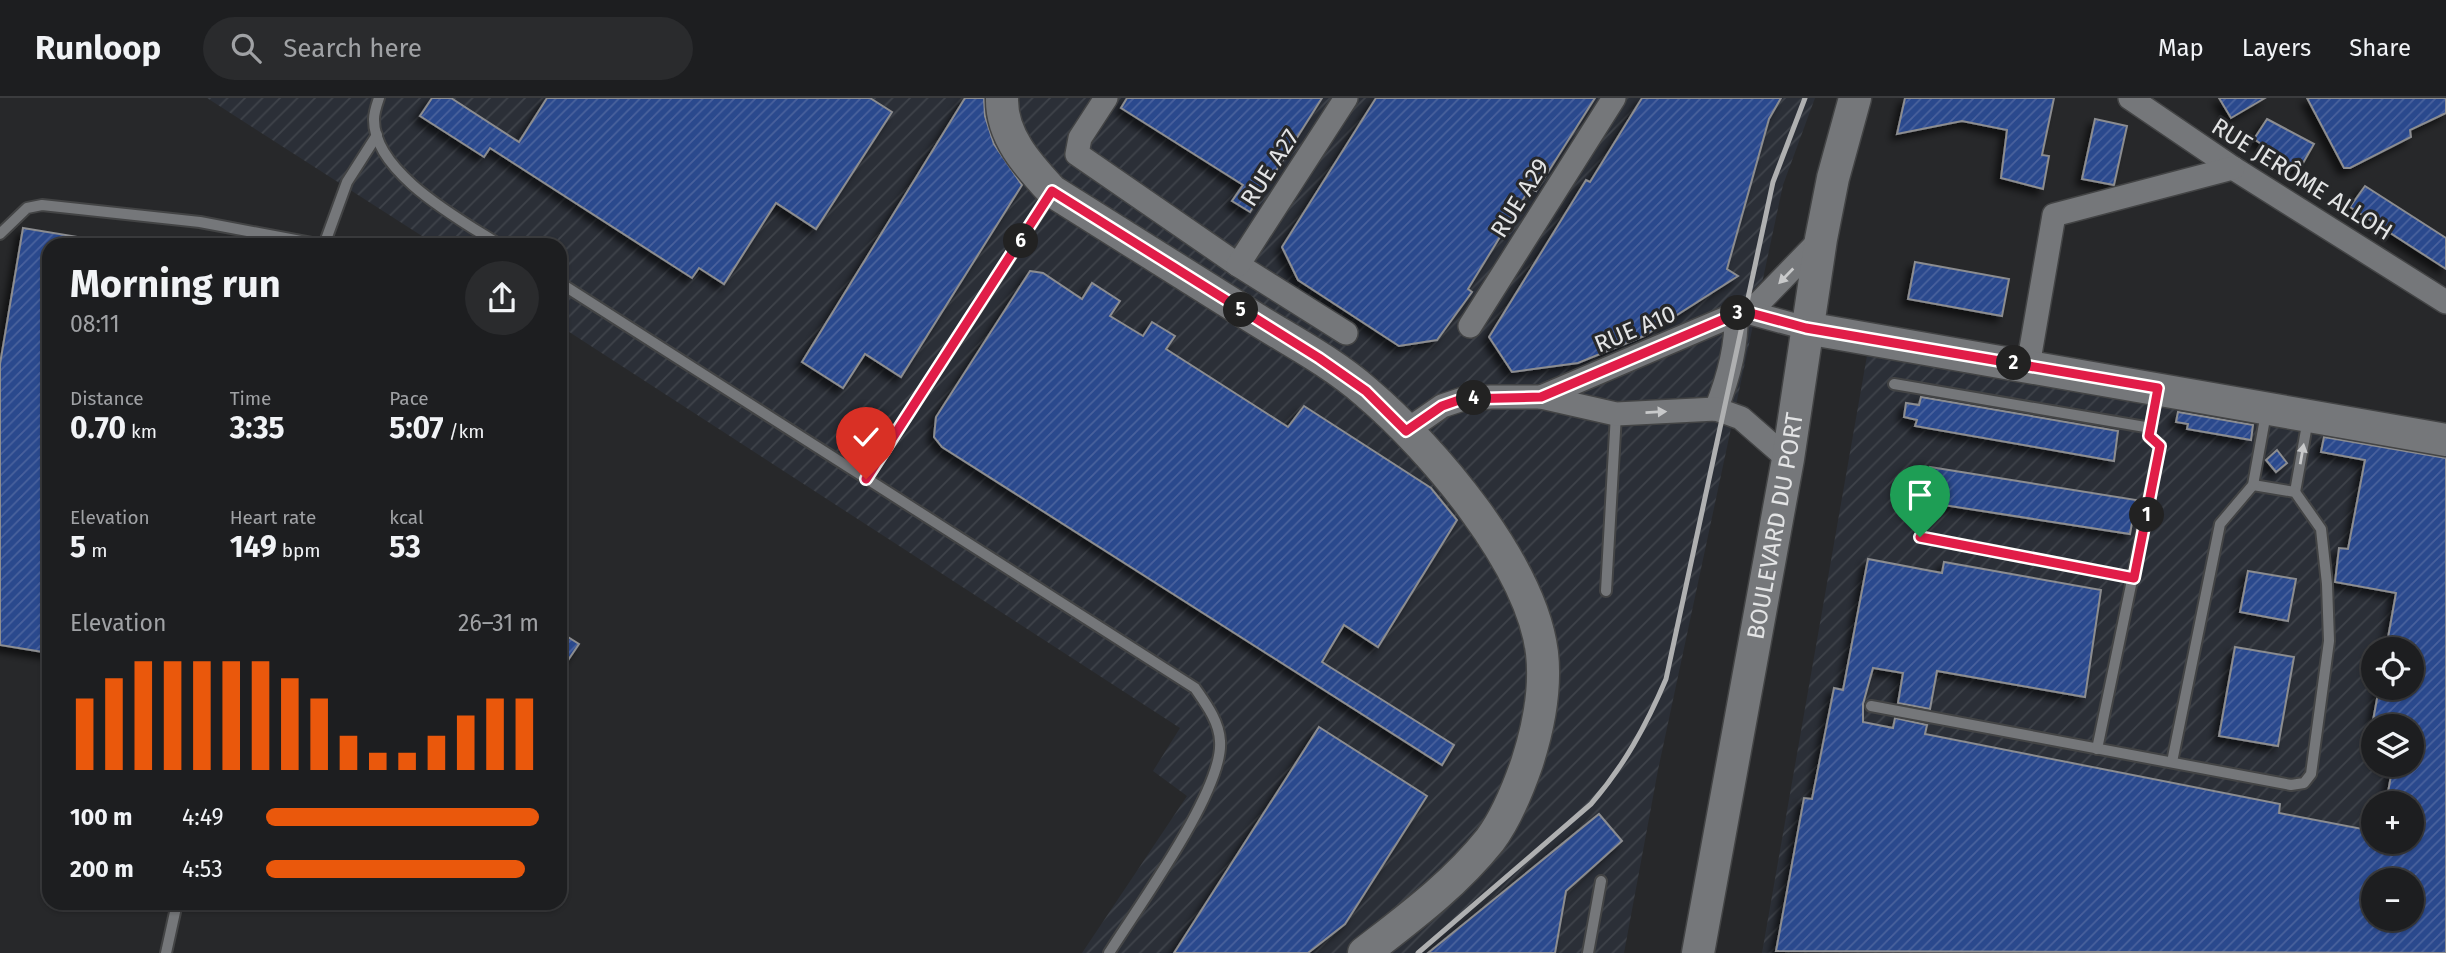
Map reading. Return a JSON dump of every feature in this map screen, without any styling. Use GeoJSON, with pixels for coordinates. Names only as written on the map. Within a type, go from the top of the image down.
{"type":"FeatureCollection","features":[{"type":"Feature","properties":{"kind":"street"},"geometry":{"type":"LineString","coordinates":[[1002,98],[1009,134],[1027,164],[1052,191],[1319,358],[1366,391],[1406,431],[1474,510],[1506,558],[1528,607],[1542,653],[1541,703],[1531,750],[1516,793],[1492,837],[1464,871],[1425,906],[1364,953]]}},
{"type":"Feature","properties":{"kind":"street"},"geometry":{"type":"LineString","coordinates":[[1106,98],[1080,138],[1077,154],[1238,265],[1346,333]]}},
{"type":"Feature","properties":{"kind":"street","name":"RUE A27"},"geometry":{"type":"LineString","coordinates":[[1238,265],[1346,98]]}},
{"type":"Feature","properties":{"kind":"street","name":"RUE A29"},"geometry":{"type":"LineString","coordinates":[[1470,326],[1614,98]]}},
{"type":"Feature","properties":{"kind":"street","name":"BOULEVARD DU PORT"},"geometry":{"type":"LineString","coordinates":[[1698,953],[1788,459],[1821,239],[1833,178],[1855,98]]}},
{"type":"Feature","properties":{"kind":"street","name":"RUE JERÔME ALLOH"},"geometry":{"type":"LineString","coordinates":[[2130,98],[2233,168],[2446,302]]}},
{"type":"Feature","properties":{"kind":"street"},"geometry":{"type":"LineString","coordinates":[[2028,366],[2054,215],[2233,168]]}},
{"type":"Feature","properties":{"kind":"street","name":"RUE A10"},"geometry":{"type":"LineString","coordinates":[[1541,397],[1743,313],[1821,239]]}},
{"type":"Feature","properties":{"kind":"street"},"geometry":{"type":"LineString","coordinates":[[1716,409],[1729,373],[1743,313],[1806,328],[2446,440]]}},
{"type":"Feature","properties":{"kind":"street","name":"RUE A10"},"geometry":{"type":"LineString","coordinates":[[1406,431],[1442,406],[1462,399],[1541,397],[1616,414],[1716,409],[1741,418],[1788,459]]}},
{"type":"Feature","properties":{"kind":"lane"},"geometry":{"type":"LineString","coordinates":[[379,98],[374,118],[377,135],[388,156],[424,197],[489,238]]}},
{"type":"Feature","properties":{"kind":"lane"},"geometry":{"type":"LineString","coordinates":[[326,238],[347,182],[377,135]]}},
{"type":"Feature","properties":{"kind":"lane"},"geometry":{"type":"LineString","coordinates":[[866,479],[1052,191]]}},
{"type":"Feature","properties":{"kind":"lane"},"geometry":{"type":"LineString","coordinates":[[0,234],[27,208],[41,205],[200,222],[286,238]]}},
{"type":"Feature","properties":{"kind":"lane"},"geometry":{"type":"LineString","coordinates":[[567,287],[1195,688],[1213,716],[1220,742],[1207,794],[1109,953]]}},
{"type":"Feature","properties":{"kind":"lane"},"geometry":{"type":"LineString","coordinates":[[1895,384],[2151,428]]}},
{"type":"Feature","properties":{"kind":"lane"},"geometry":{"type":"LineString","coordinates":[[2097,749],[2160,446],[2149,439],[2158,388]]}},
{"type":"Feature","properties":{"kind":"lane"},"geometry":{"type":"LineString","coordinates":[[2172,762],[2220,524],[2253,485],[2267,408]]}},
{"type":"Feature","properties":{"kind":"lane"},"geometry":{"type":"LineString","coordinates":[[1606,591],[1616,414]]}},
{"type":"Feature","properties":{"kind":"lane"},"geometry":{"type":"LineString","coordinates":[[2295,492],[2309,416]]}},
{"type":"Feature","properties":{"kind":"lane"},"geometry":{"type":"LineString","coordinates":[[1871,706],[2291,785],[2304,783],[2311,774],[2329,641],[2321,529],[2295,492],[2253,485]]}},
{"type":"Feature","properties":{"kind":"lane"},"geometry":{"type":"LineString","coordinates":[[1920,537],[2134,578]]}},
{"type":"Feature","properties":{"kind":"lane"},"geometry":{"type":"LineString","coordinates":[[1588,953],[1601,881]]}},
{"type":"Feature","properties":{"kind":"lane"},"geometry":{"type":"LineString","coordinates":[[166,953],[175,910]]}},
{"type":"Feature","properties":{"kind":"shaded area"},"geometry":{"type":"Polygon","coordinates":[[[207,98],[1815,98],[1783,185],[1658,770],[1624,953],[1082,953],[1187,796],[1153,771],[1180,728],[567,331],[567,238],[425,238],[207,98]]]}},
{"type":"Feature","properties":{"kind":"shaded area"},"geometry":{"type":"Polygon","coordinates":[[[1868,350],[2446,452],[2446,953],[1762,953],[1868,350]]]}},
{"type":"Feature","properties":{"kind":"building"},"geometry":{"type":"Polygon","coordinates":[[[432,98],[451,98],[519,142],[547,98],[870,98],[892,112],[816,229],[776,203],[724,284],[699,268],[692,278],[490,148],[484,157],[420,116],[432,98]]]}},
{"type":"Feature","properties":{"kind":"building"},"geometry":{"type":"Polygon","coordinates":[[[965,98],[984,98],[985,116],[994,144],[1022,185],[901,377],[865,354],[843,388],[802,362],[965,98]]]}},
{"type":"Feature","properties":{"kind":"building"},"geometry":{"type":"Polygon","coordinates":[[[1127,98],[1322,98],[1250,212],[1232,201],[1243,185],[1121,108],[1127,98]]]}},
{"type":"Feature","properties":{"kind":"building"},"geometry":{"type":"Polygon","coordinates":[[[1376,98],[1595,98],[1536,191],[1530,188],[1468,289],[1472,292],[1437,340],[1399,346],[1298,280],[1282,247],[1376,98]]]}},
{"type":"Feature","properties":{"kind":"building"},"geometry":{"type":"Polygon","coordinates":[[[1642,98],[1781,98],[1769,119],[1727,269],[1738,276],[1644,336],[1578,363],[1512,372],[1489,337],[1586,180],[1590,182],[1642,98]]]}},
{"type":"Feature","properties":{"kind":"building"},"geometry":{"type":"Polygon","coordinates":[[[1905,98],[2054,98],[2042,155],[2049,156],[2043,189],[2001,178],[2007,130],[1962,121],[1897,134],[1905,98]]]}},
{"type":"Feature","properties":{"kind":"building"},"geometry":{"type":"Polygon","coordinates":[[[2219,98],[2265,98],[2231,118],[2219,98]]]}},
{"type":"Feature","properties":{"kind":"building"},"geometry":{"type":"Polygon","coordinates":[[[2307,98],[2446,98],[2446,113],[2410,130],[2411,137],[2350,168],[2344,168],[2307,98]]]}},
{"type":"Feature","properties":{"kind":"building"},"geometry":{"type":"Polygon","coordinates":[[[2095,119],[2127,126],[2114,185],[2082,179],[2095,119]]]}},
{"type":"Feature","properties":{"kind":"building"},"geometry":{"type":"Polygon","coordinates":[[[2267,119],[2314,144],[2299,170],[2254,139],[2267,119]]]}},
{"type":"Feature","properties":{"kind":"building"},"geometry":{"type":"Polygon","coordinates":[[[2365,186],[2446,238],[2446,269],[2350,207],[2365,186]]]}},
{"type":"Feature","properties":{"kind":"building"},"geometry":{"type":"Polygon","coordinates":[[[23,228],[78,237],[42,238],[42,652],[0,645],[0,364],[23,228]]]}},
{"type":"Feature","properties":{"kind":"building"},"geometry":{"type":"Polygon","coordinates":[[[1915,262],[2009,279],[2002,316],[1908,299],[1915,262]]]}},
{"type":"Feature","properties":{"kind":"building"},"geometry":{"type":"Polygon","coordinates":[[[1030,271],[1043,273],[1082,299],[1092,283],[1120,301],[1110,316],[1143,336],[1152,322],[1175,336],[1166,349],[1288,427],[1304,406],[1431,488],[1457,520],[1378,647],[1344,625],[1322,662],[1454,745],[1442,765],[942,447],[934,437],[936,417],[1030,271]]]}},
{"type":"Feature","properties":{"kind":"building"},"geometry":{"type":"Polygon","coordinates":[[[1921,397],[2118,431],[2114,461],[1915,426],[1917,420],[1904,417],[1906,403],[1919,405],[1921,397]]]}},
{"type":"Feature","properties":{"kind":"building"},"geometry":{"type":"Polygon","coordinates":[[[2178,412],[2253,425],[2251,440],[2187,429],[2188,424],[2176,422],[2178,412]]]}},
{"type":"Feature","properties":{"kind":"building"},"geometry":{"type":"Polygon","coordinates":[[[2324,437],[2446,458],[2446,953],[1776,951],[1804,798],[1812,799],[1834,688],[1843,690],[1868,559],[1942,573],[1944,562],[2101,590],[2085,697],[1937,671],[1930,709],[1898,703],[1903,673],[1873,668],[1863,704],[1863,722],[1893,728],[1895,718],[1927,725],[1925,734],[2280,804],[2279,813],[2361,829],[2361,854],[2424,854],[2424,791],[2388,791],[2391,777],[2424,777],[2424,714],[2374,714],[2377,700],[2424,700],[2424,637],[2388,637],[2396,593],[2335,582],[2339,548],[2348,549],[2365,460],[2321,452],[2324,437]]]}},
{"type":"Feature","properties":{"kind":"building"},"geometry":{"type":"Polygon","coordinates":[[[2277,450],[2287,463],[2276,472],[2266,460],[2277,450]]]}},
{"type":"Feature","properties":{"kind":"building"},"geometry":{"type":"Polygon","coordinates":[[[1930,467],[2136,500],[2130,534],[1924,502],[1926,492],[1914,490],[1917,473],[1928,475],[1930,467]]]}},
{"type":"Feature","properties":{"kind":"building"},"geometry":{"type":"Polygon","coordinates":[[[2248,571],[2296,579],[2288,621],[2240,612],[2248,571]]]}},
{"type":"Feature","properties":{"kind":"building"},"geometry":{"type":"Polygon","coordinates":[[[567,636],[579,644],[567,662],[567,636]]]}},
{"type":"Feature","properties":{"kind":"building"},"geometry":{"type":"Polygon","coordinates":[[[2235,647],[2294,657],[2278,746],[2219,736],[2235,647]]]}},
{"type":"Feature","properties":{"kind":"building"},"geometry":{"type":"Polygon","coordinates":[[[1319,727],[1427,796],[1345,924],[1308,953],[1174,953],[1319,727]]]}},
{"type":"Feature","properties":{"kind":"building"},"geometry":{"type":"Polygon","coordinates":[[[1599,814],[1622,841],[1566,891],[1555,953],[1428,953],[1599,814]]]}},
{"type":"Feature","properties":{"kind":"railway"},"geometry":{"type":"LineString","coordinates":[[1418,953],[1591,804],[1624,760],[1666,679],[1773,182],[1805,98]]}},
{"type":"Feature","properties":{"kind":"route"},"geometry":{"type":"LineString","coordinates":[[866,479],[1052,191],[1319,358],[1366,391],[1406,431],[1442,406],[1462,399],[1541,397],[1743,311],[1806,328],[2158,388],[2149,439],[2159,442],[2160,446],[2134,578],[1920,537]]}}]}
